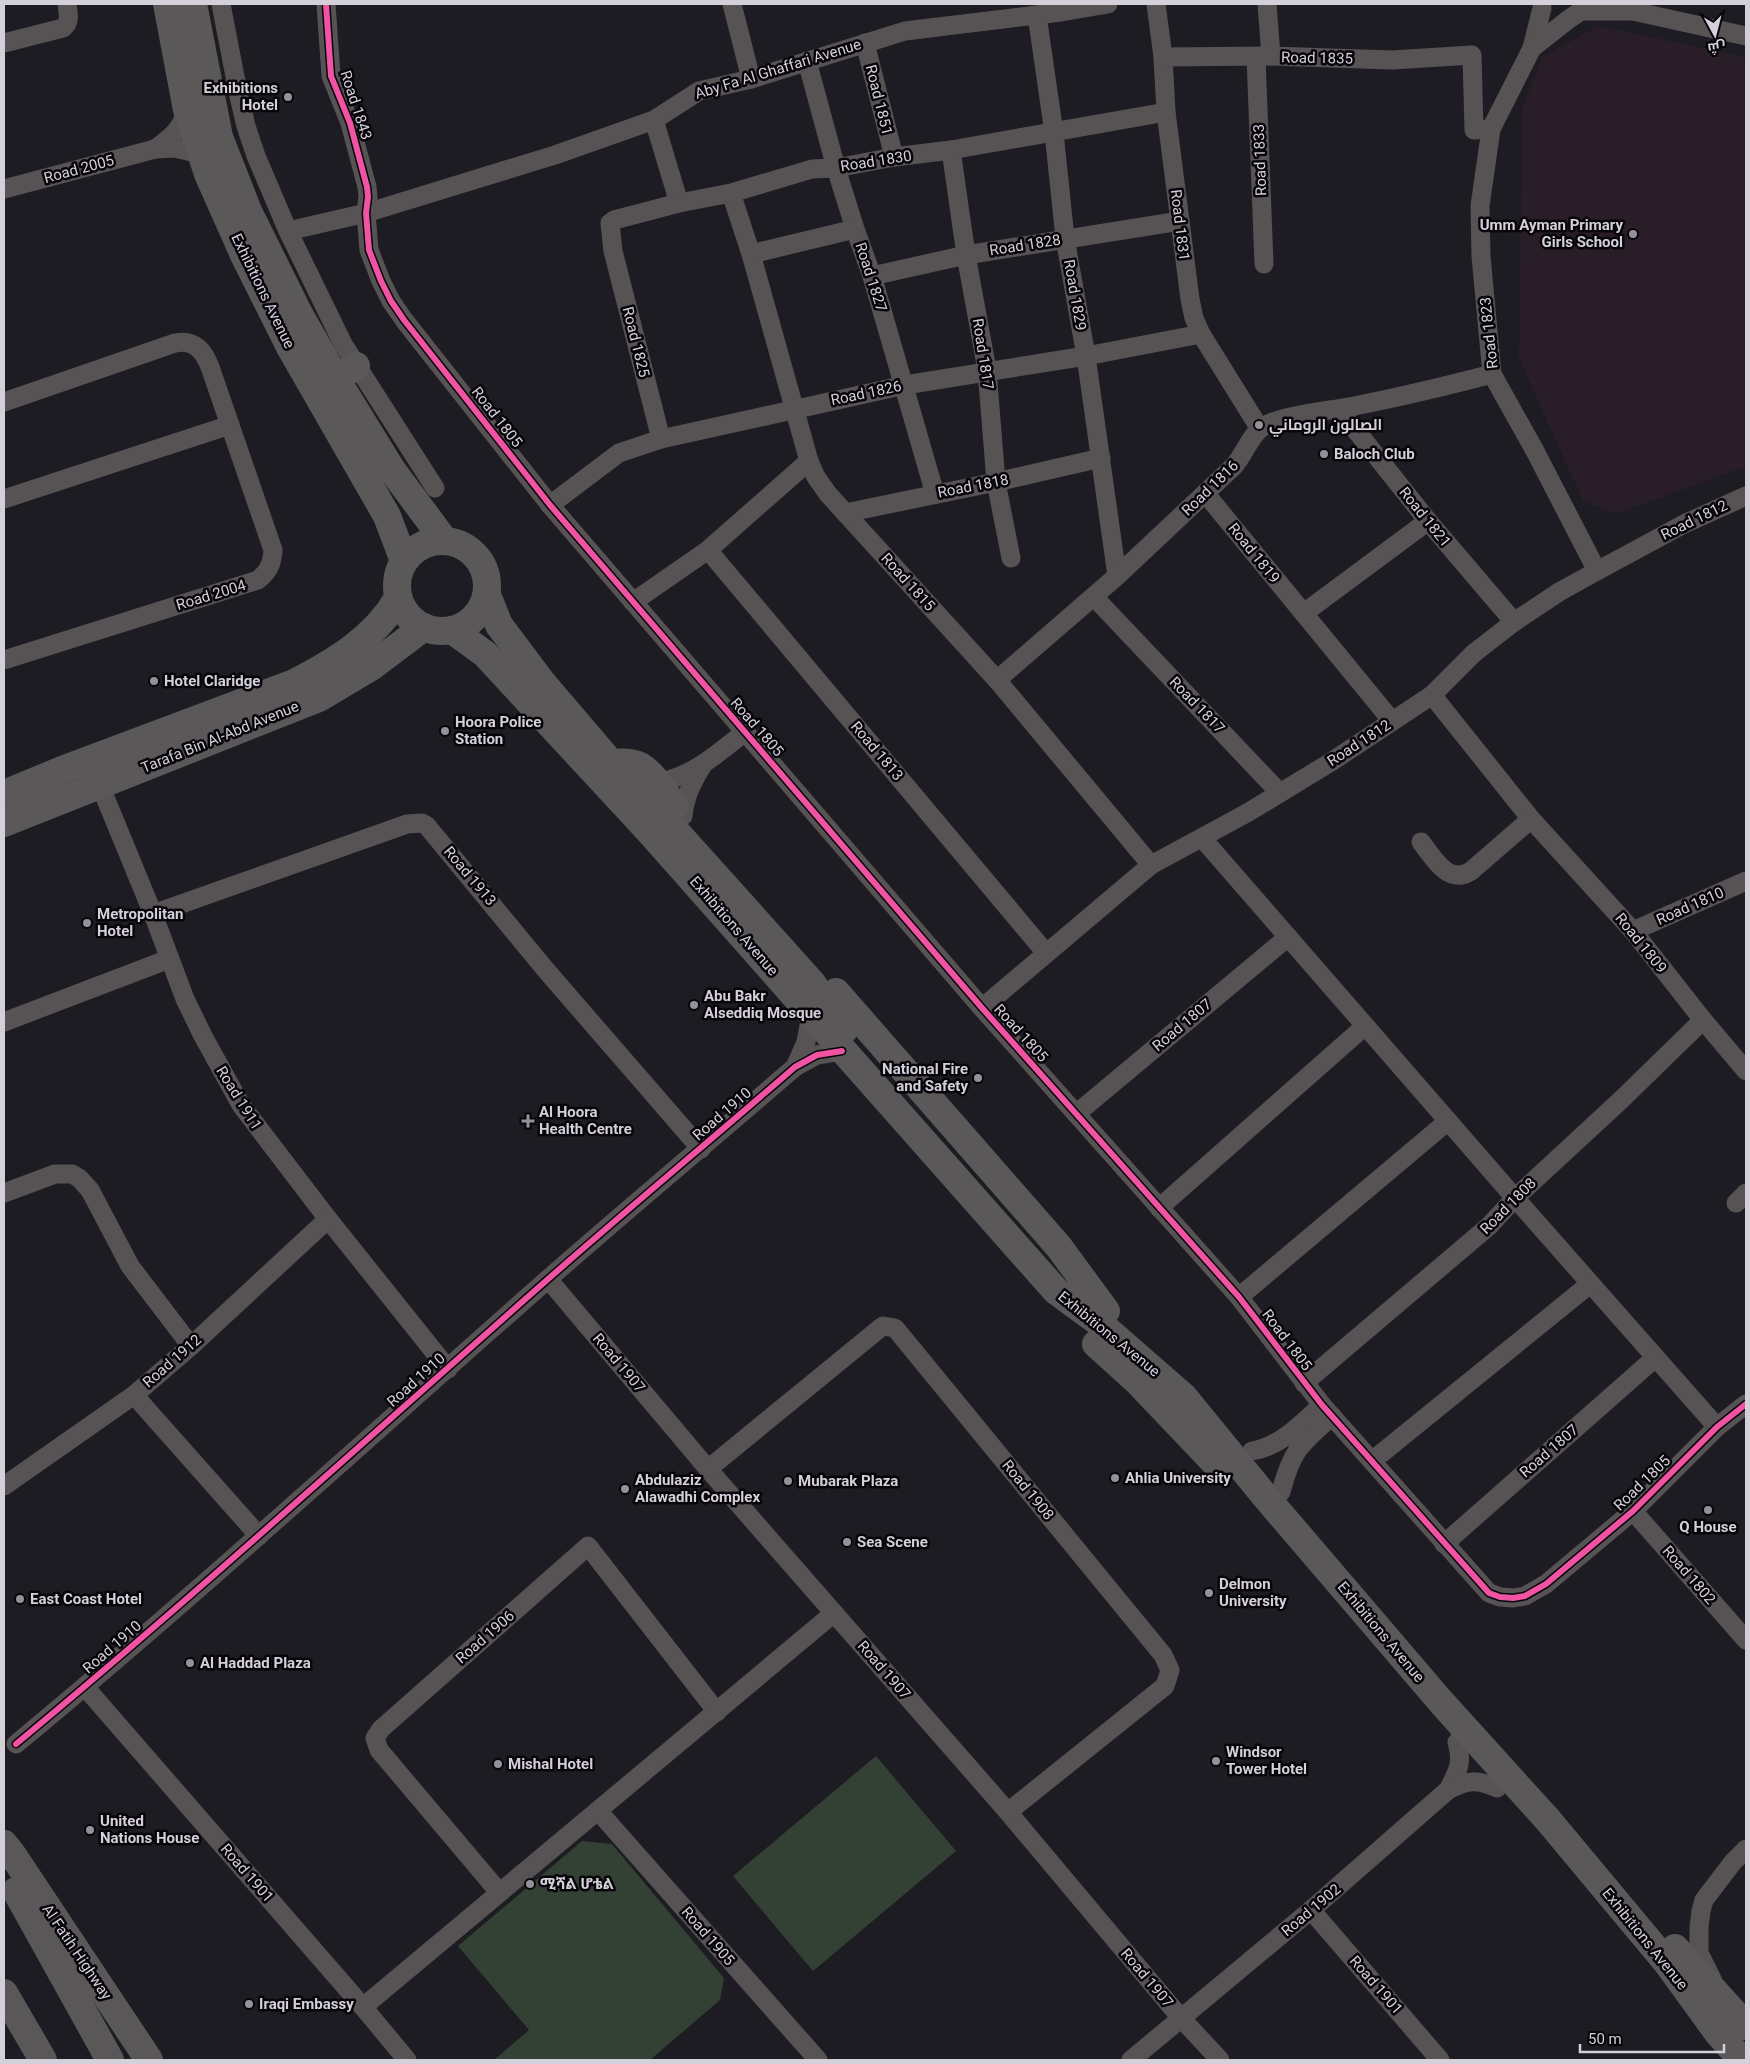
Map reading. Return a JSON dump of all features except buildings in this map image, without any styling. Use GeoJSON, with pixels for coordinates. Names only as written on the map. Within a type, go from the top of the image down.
{"type":"FeatureCollection","features":[{"type":"Feature","properties":{"kind":"main road","name":"Exhibitions Avenue"},"geometry":{"type":"LineString","coordinates":[[167,4],[187,110],[200,154],[244,255],[269,306],[290,347],[384,510],[404,561]]}},
{"type":"Feature","properties":{"kind":"main road","name":"Exhibitions Avenue"},"geometry":{"type":"LineString","coordinates":[[193,4],[219,137],[248,211],[299,314],[346,372],[392,470],[444,540]]}},
{"type":"Feature","properties":{"kind":"main road"},"geometry":{"type":"LineString","coordinates":[[444,540],[460,544],[473,552],[482,564],[487,579],[487,595],[482,607],[464,625],[452,630],[433,630],[413,620],[404,610],[398,598],[397,579],[404,561],[412,552],[421,545],[444,540]]}},
{"type":"Feature","properties":{"kind":"main road","name":"Exhibitions Avenue"},"geometry":{"type":"LineString","coordinates":[[487,595],[498,625],[510,642],[611,763],[662,816],[812,983],[863,1058],[1046,1259],[1182,1377],[1252,1451],[1281,1492],[1454,1695],[1746,2026]]}},
{"type":"Feature","properties":{"kind":"main road","name":"Tarafa Bin Al-Abd Avenue"},"geometry":{"type":"LineString","coordinates":[[4,794],[301,679],[337,659],[365,638],[385,619],[398,598]]}},
{"type":"Feature","properties":{"kind":"main road","name":"Tarafa Bin Al-Abd Avenue"},"geometry":{"type":"LineString","coordinates":[[4,823],[319,698],[371,667],[424,627]]}},
{"type":"Feature","properties":{"kind":"main road","name":"Exhibitions Avenue"},"geometry":{"type":"LineString","coordinates":[[452,630],[485,654],[655,838],[1056,1291],[1097,1321],[1184,1397],[1264,1495],[1442,1703],[1548,1820],[1668,1964],[1718,2033],[1742,2060]]}},
{"type":"Feature","properties":{"kind":"main road"},"geometry":{"type":"LineString","coordinates":[[611,763],[630,763],[640,766],[656,783],[1059,1247],[1106,1311]]}},
{"type":"Feature","properties":{"kind":"main road"},"geometry":{"type":"LineString","coordinates":[[1056,1291],[1097,1346],[1139,1383],[1207,1452],[1280,1541],[1645,1960],[1718,2033]]}},
{"type":"Feature","properties":{"kind":"main road","name":"Al Fatih Highway"},"geometry":{"type":"LineString","coordinates":[[4,1844],[149,2060]]}},
{"type":"Feature","properties":{"kind":"main road","name":"Al Fatih Highway"},"geometry":{"type":"LineString","coordinates":[[4,1869],[110,2060]]}},
{"type":"Feature","properties":{"kind":"main road"},"geometry":{"type":"LineString","coordinates":[[4,1993],[43,2060]]}},
{"type":"Feature","properties":{"kind":"street"},"geometry":{"type":"LineString","coordinates":[[4,44],[63,28],[69,20],[67,4]]}},
{"type":"Feature","properties":{"kind":"street"},"geometry":{"type":"LineString","coordinates":[[221,4],[238,92],[246,126],[256,156],[288,231],[343,344],[346,372],[435,488]]}},
{"type":"Feature","properties":{"kind":"street","name":"Road 1843"},"geometry":{"type":"LineString","coordinates":[[326,4],[331,76],[350,123],[355,142],[368,197],[366,213]]}},
{"type":"Feature","properties":{"kind":"street"},"geometry":{"type":"LineString","coordinates":[[732,4],[751,79]]}},
{"type":"Feature","properties":{"kind":"street","name":"Aby Fa Al Ghaffari Avenue"},"geometry":{"type":"LineString","coordinates":[[288,231],[366,213],[555,155],[654,120],[699,91],[751,79],[905,31],[1037,15],[1108,4]]}},
{"type":"Feature","properties":{"kind":"street","name":"Road 1831"},"geometry":{"type":"LineString","coordinates":[[1156,4],[1163,57],[1166,112],[1194,318],[1201,334],[1260,429]]}},
{"type":"Feature","properties":{"kind":"street","name":"Road 1833"},"geometry":{"type":"LineString","coordinates":[[1264,264],[1263,57],[1268,4]]}},
{"type":"Feature","properties":{"kind":"street"},"geometry":{"type":"LineString","coordinates":[[1541,6],[1553,18],[1578,11],[1626,8],[1746,36]]}},
{"type":"Feature","properties":{"kind":"street","name":"Road 1823"},"geometry":{"type":"LineString","coordinates":[[1541,6],[1532,48],[1491,129],[1480,206],[1481,256],[1492,374],[1535,450],[1597,571]]}},
{"type":"Feature","properties":{"kind":"street"},"geometry":{"type":"LineString","coordinates":[[1532,48],[1578,11]]}},
{"type":"Feature","properties":{"kind":"street","name":"Road 1829"},"geometry":{"type":"LineString","coordinates":[[1037,15],[1054,133],[1066,238],[1086,356],[1117,576]]}},
{"type":"Feature","properties":{"kind":"street","name":"Road 1851"},"geometry":{"type":"LineString","coordinates":[[865,43],[894,157]]}},
{"type":"Feature","properties":{"kind":"street","name":"Road 1835"},"geometry":{"type":"LineString","coordinates":[[1163,57],[1392,60],[1472,55],[1474,130],[1491,129]]}},
{"type":"Feature","properties":{"kind":"street","name":"Road 1827"},"geometry":{"type":"LineString","coordinates":[[807,61],[836,168],[855,230],[872,276],[935,494]]}},
{"type":"Feature","properties":{"kind":"street","name":"Road 2005"},"geometry":{"type":"LineString","coordinates":[[155,148],[170,138],[183,124],[187,110]]}},
{"type":"Feature","properties":{"kind":"street","name":"Road 1830"},"geometry":{"type":"LineString","coordinates":[[612,244],[610,223],[614,220],[679,203],[730,193],[812,169],[836,168],[894,157],[951,150],[1166,112]]}},
{"type":"Feature","properties":{"kind":"street"},"geometry":{"type":"LineString","coordinates":[[654,120],[679,203]]}},
{"type":"Feature","properties":{"kind":"street","name":"Road 2005"},"geometry":{"type":"LineString","coordinates":[[4,189],[155,148],[176,148],[200,154]]}},
{"type":"Feature","properties":{"kind":"street","name":"Road 1817"},"geometry":{"type":"LineString","coordinates":[[951,150],[966,255],[987,370],[996,482],[1011,558]]}},
{"type":"Feature","properties":{"kind":"street","name":"Road 1815"},"geometry":{"type":"LineString","coordinates":[[730,193],[751,254],[809,461],[816,477],[845,513],[997,680],[1151,865]]}},
{"type":"Feature","properties":{"kind":"street","name":"Road 1805"},"geometry":{"type":"LineString","coordinates":[[366,213],[369,250],[391,301],[550,505],[982,1008],[1239,1297],[1327,1411],[1489,1593],[1500,1598],[1513,1598],[1525,1596],[1546,1584],[1633,1511],[1717,1427],[1746,1404]]}},
{"type":"Feature","properties":{"kind":"street","name":"Road 1828"},"geometry":{"type":"LineString","coordinates":[[872,276],[966,255],[1180,221]]}},
{"type":"Feature","properties":{"kind":"street"},"geometry":{"type":"LineString","coordinates":[[751,254],[855,230]]}},
{"type":"Feature","properties":{"kind":"street","name":"Road 1825"},"geometry":{"type":"LineString","coordinates":[[612,244],[661,440]]}},
{"type":"Feature","properties":{"kind":"street","name":"Road 1826"},"geometry":{"type":"LineString","coordinates":[[550,505],[619,453],[661,440],[905,385],[987,370],[1086,356],[1201,334]]}},
{"type":"Feature","properties":{"kind":"street","name":"Road 2004"},"geometry":{"type":"LineString","coordinates":[[4,402],[175,343],[186,341],[198,348],[206,356],[273,550],[272,562],[268,572],[258,580],[4,660]]}},
{"type":"Feature","properties":{"kind":"street"},"geometry":{"type":"LineString","coordinates":[[1260,429],[1275,422],[1402,396],[1492,374]]}},
{"type":"Feature","properties":{"kind":"street","name":"Road 1821"},"geometry":{"type":"LineString","coordinates":[[1339,409],[1428,522],[1514,622]]}},
{"type":"Feature","properties":{"kind":"street"},"geometry":{"type":"LineString","coordinates":[[4,499],[230,425]]}},
{"type":"Feature","properties":{"kind":"street","name":"Road 1816"},"geometry":{"type":"LineString","coordinates":[[997,680],[1094,597],[1205,493],[1243,456],[1255,434],[1260,429]]}},
{"type":"Feature","properties":{"kind":"street","name":"Road 1818"},"geometry":{"type":"LineString","coordinates":[[845,513],[1101,458]]}},
{"type":"Feature","properties":{"kind":"street"},"geometry":{"type":"LineString","coordinates":[[633,602],[708,550],[809,461]]}},
{"type":"Feature","properties":{"kind":"street","name":"Road 1819"},"geometry":{"type":"LineString","coordinates":[[1205,493],[1392,721]]}},
{"type":"Feature","properties":{"kind":"street","name":"Road 1812"},"geometry":{"type":"LineString","coordinates":[[982,1008],[1151,865],[1247,813],[1331,762],[1432,695],[1474,653],[1514,622],[1560,592],[1684,524],[1746,496]]}},
{"type":"Feature","properties":{"kind":"street"},"geometry":{"type":"LineString","coordinates":[[1304,613],[1428,522]]}},
{"type":"Feature","properties":{"kind":"street","name":"Road 1813"},"geometry":{"type":"LineString","coordinates":[[708,550],[1046,953]]}},
{"type":"Feature","properties":{"kind":"street","name":"Road 1817"},"geometry":{"type":"LineString","coordinates":[[1094,597],[1279,792]]}},
{"type":"Feature","properties":{"kind":"street","name":"Road 1809"},"geometry":{"type":"LineString","coordinates":[[1432,695],[1531,819],[1633,931],[1746,1071]]}},
{"type":"Feature","properties":{"kind":"street"},"geometry":{"type":"LineString","coordinates":[[656,783],[668,781],[702,766],[745,732]]}},
{"type":"Feature","properties":{"kind":"street"},"geometry":{"type":"LineString","coordinates":[[683,816],[684,802],[702,766]]}},
{"type":"Feature","properties":{"kind":"street","name":"Road 1911"},"geometry":{"type":"LineString","coordinates":[[100,786],[153,914],[169,959],[203,1036],[242,1105],[267,1142],[448,1369]]}},
{"type":"Feature","properties":{"kind":"street"},"geometry":{"type":"LineString","coordinates":[[1421,842],[1443,869],[1448,873],[1460,876],[1471,871],[1531,819]]}},
{"type":"Feature","properties":{"kind":"street","name":"Road 1913"},"geometry":{"type":"LineString","coordinates":[[153,914],[407,824],[422,823],[428,826],[545,969],[701,1149]]}},
{"type":"Feature","properties":{"kind":"street"},"geometry":{"type":"LineString","coordinates":[[1202,838],[1717,1427]]}},
{"type":"Feature","properties":{"kind":"street","name":"Road 1810"},"geometry":{"type":"LineString","coordinates":[[1633,931],[1746,881]]}},
{"type":"Feature","properties":{"kind":"street","name":"Road 1807"},"geometry":{"type":"LineString","coordinates":[[1076,1114],[1288,936]]}},
{"type":"Feature","properties":{"kind":"street"},"geometry":{"type":"LineString","coordinates":[[4,1022],[169,959]]}},
{"type":"Feature","properties":{"kind":"street","name":"Road 1910"},"geometry":{"type":"LineString","coordinates":[[795,1067],[806,1042],[811,1015]]}},
{"type":"Feature","properties":{"kind":"street","name":"Road 1808"},"geometry":{"type":"LineString","coordinates":[[1304,1383],[1490,1226],[1515,1198],[1622,1099],[1703,1020]]}},
{"type":"Feature","properties":{"kind":"street"},"geometry":{"type":"LineString","coordinates":[[1159,1208],[1365,1026]]}},
{"type":"Feature","properties":{"kind":"street","name":"Road 1910"},"geometry":{"type":"LineString","coordinates":[[16,1744],[86,1687],[548,1279],[795,1067],[817,1055],[842,1051]]}},
{"type":"Feature","properties":{"kind":"street"},"geometry":{"type":"LineString","coordinates":[[1239,1297],[1448,1121]]}},
{"type":"Feature","properties":{"kind":"street"},"geometry":{"type":"LineString","coordinates":[[4,1194],[55,1174],[72,1174],[79,1178],[90,1190],[130,1266],[191,1346]]}},
{"type":"Feature","properties":{"kind":"street","name":"Road 1912"},"geometry":{"type":"LineString","coordinates":[[4,1486],[134,1395],[191,1346],[328,1219]]}},
{"type":"Feature","properties":{"kind":"street","name":"Road 1907"},"geometry":{"type":"LineString","coordinates":[[548,1279],[708,1469],[1008,1812],[1180,2017],[1220,2060]]}},
{"type":"Feature","properties":{"kind":"street"},"geometry":{"type":"LineString","coordinates":[[1372,1461],[1590,1284]]}},
{"type":"Feature","properties":{"kind":"street","name":"Road 1908"},"geometry":{"type":"LineString","coordinates":[[708,1469],[879,1329],[883,1326],[891,1326],[1163,1655],[1170,1670],[1165,1686],[1008,1812]]}},
{"type":"Feature","properties":{"kind":"street","name":"Road 1807"},"geometry":{"type":"LineString","coordinates":[[1444,1544],[1655,1358]]}},
{"type":"Feature","properties":{"kind":"street"},"geometry":{"type":"LineString","coordinates":[[134,1395],[259,1536]]}},
{"type":"Feature","properties":{"kind":"street"},"geometry":{"type":"LineString","coordinates":[[1252,1451],[1268,1447],[1284,1439],[1327,1411]]}},
{"type":"Feature","properties":{"kind":"street"},"geometry":{"type":"LineString","coordinates":[[1281,1492],[1290,1462],[1296,1451],[1327,1411]]}},
{"type":"Feature","properties":{"kind":"street","name":"Road 1802"},"geometry":{"type":"LineString","coordinates":[[1633,1511],[1746,1640]]}},
{"type":"Feature","properties":{"kind":"street","name":"Road 1906"},"geometry":{"type":"LineString","coordinates":[[499,1892],[379,1750],[375,1738],[381,1728],[588,1546],[717,1712]]}},
{"type":"Feature","properties":{"kind":"street"},"geometry":{"type":"LineString","coordinates":[[363,2007],[834,1613]]}},
{"type":"Feature","properties":{"kind":"street","name":"Road 1901"},"geometry":{"type":"LineString","coordinates":[[86,1687],[407,2060]]}},
{"type":"Feature","properties":{"kind":"street"},"geometry":{"type":"LineString","coordinates":[[1448,1790],[1459,1770],[1461,1754],[1457,1742]]}},
{"type":"Feature","properties":{"kind":"street","name":"Road 1902"},"geometry":{"type":"LineString","coordinates":[[1131,2060],[1180,2017],[1311,1910],[1448,1790],[1464,1782],[1481,1781],[1497,1788]]}},
{"type":"Feature","properties":{"kind":"street","name":"Road 1905"},"geometry":{"type":"LineString","coordinates":[[598,1812],[818,2060]]}},
{"type":"Feature","properties":{"kind":"street"},"geometry":{"type":"LineString","coordinates":[[1723,2002],[1699,1953],[1699,1922],[1704,1900],[1733,1862],[1746,1849]]}},
{"type":"Feature","properties":{"kind":"street","name":"Road 1901"},"geometry":{"type":"LineString","coordinates":[[1311,1910],[1440,2060]]}},
{"type":"Feature","properties":{"kind":"shaded area","name":"Umm Ayman Primary Girls School"},"geometry":{"type":"Polygon","coordinates":[[[1598,26],[1746,57],[1746,466],[1616,514],[1583,501],[1519,358],[1522,109],[1542,57],[1598,26]]]}},
{"type":"Feature","properties":{"kind":"green space"},"geometry":{"type":"Polygon","coordinates":[[[876,1756],[956,1851],[813,1971],[733,1876],[876,1756]]]}},
{"type":"Feature","properties":{"kind":"green space"},"geometry":{"type":"Polygon","coordinates":[[[582,1841],[612,1844],[724,1978],[720,2000],[650,2060],[494,2060],[529,2030],[458,1946],[582,1841]]]}},
{"type":"Feature","properties":{"kind":"cycle path"},"geometry":{"type":"LineString","coordinates":[[326,4],[331,76],[350,123],[367,187],[366,213],[369,250],[381,281],[391,301],[404,320],[550,505],[982,1008],[1239,1297],[1322,1405],[1489,1593],[1500,1597],[1513,1598],[1525,1596],[1546,1584],[1633,1511],[1717,1427],[1746,1404]]}},
{"type":"Feature","properties":{"kind":"cycle path"},"geometry":{"type":"LineString","coordinates":[[16,1744],[151,1630],[547,1280],[795,1067],[817,1055],[842,1051]]}},
{"type":"Feature","properties":{"kind":"place","name":"Exhibitions Hotel"},"geometry":{"type":"Point","coordinates":[288,97]}},
{"type":"Feature","properties":{"kind":"place","name":"Umm Ayman Primary Girls School"},"geometry":{"type":"Point","coordinates":[1633,234]}},
{"type":"Feature","properties":{"kind":"place","name":"الصالون الروماني"},"geometry":{"type":"Point","coordinates":[1259,425]}},
{"type":"Feature","properties":{"kind":"place","name":"Baloch Club"},"geometry":{"type":"Point","coordinates":[1324,454]}},
{"type":"Feature","properties":{"kind":"place","name":"Hotel Claridge"},"geometry":{"type":"Point","coordinates":[154,681]}},
{"type":"Feature","properties":{"kind":"place","name":"Hoora Police Station"},"geometry":{"type":"Point","coordinates":[445,731]}},
{"type":"Feature","properties":{"kind":"place","name":"Metropolitan Hotel"},"geometry":{"type":"Point","coordinates":[87,923]}},
{"type":"Feature","properties":{"kind":"place","name":"Abu Bakr Alseddiq Mosque"},"geometry":{"type":"Point","coordinates":[694,1005]}},
{"type":"Feature","properties":{"kind":"place","name":"National Fire and Safety"},"geometry":{"type":"Point","coordinates":[978,1078]}},
{"type":"Feature","properties":{"kind":"place","name":"Al Hoora Health Centre"},"geometry":{"type":"Point","coordinates":[528,1121]}},
{"type":"Feature","properties":{"kind":"place","name":"Ahlia University"},"geometry":{"type":"Point","coordinates":[1115,1478]}},
{"type":"Feature","properties":{"kind":"place","name":"Mubarak Plaza"},"geometry":{"type":"Point","coordinates":[788,1481]}},
{"type":"Feature","properties":{"kind":"place","name":"Abdulaziz Alawadhi Complex"},"geometry":{"type":"Point","coordinates":[625,1489]}},
{"type":"Feature","properties":{"kind":"place","name":"Q House"},"geometry":{"type":"Point","coordinates":[1708,1510]}},
{"type":"Feature","properties":{"kind":"place","name":"Sea Scene"},"geometry":{"type":"Point","coordinates":[847,1542]}},
{"type":"Feature","properties":{"kind":"place","name":"Delmon University"},"geometry":{"type":"Point","coordinates":[1209,1593]}},
{"type":"Feature","properties":{"kind":"place","name":"East Coast Hotel"},"geometry":{"type":"Point","coordinates":[20,1599]}},
{"type":"Feature","properties":{"kind":"place","name":"Al Haddad Plaza"},"geometry":{"type":"Point","coordinates":[190,1663]}},
{"type":"Feature","properties":{"kind":"place","name":"Windsor Tower Hotel"},"geometry":{"type":"Point","coordinates":[1216,1761]}},
{"type":"Feature","properties":{"kind":"place","name":"Mishal Hotel"},"geometry":{"type":"Point","coordinates":[498,1764]}},
{"type":"Feature","properties":{"kind":"place","name":"United Nations House"},"geometry":{"type":"Point","coordinates":[90,1830]}},
{"type":"Feature","properties":{"kind":"place","name":"ሚሻል ሆቴል"},"geometry":{"type":"Point","coordinates":[530,1884]}},
{"type":"Feature","properties":{"kind":"place","name":"Iraqi Embassy"},"geometry":{"type":"Point","coordinates":[249,2004]}}]}
